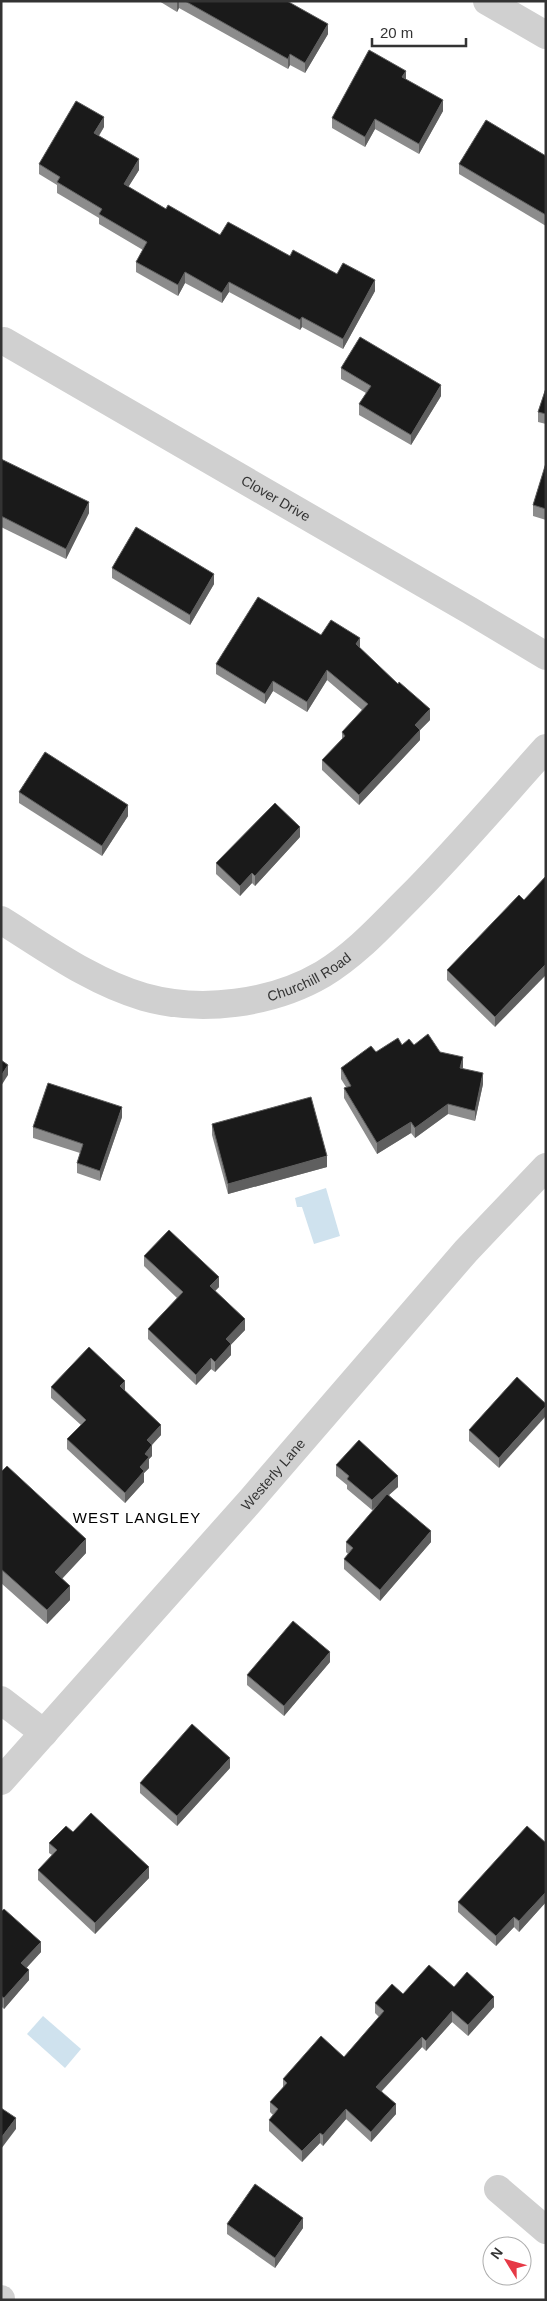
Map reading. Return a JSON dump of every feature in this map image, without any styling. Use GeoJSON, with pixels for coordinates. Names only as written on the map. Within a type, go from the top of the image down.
{"type":"FeatureCollection","features":[{"type":"Feature","properties":{"kind":"street"},"geometry":{"type":"LineString","coordinates":[[491,2],[546,35]]}},
{"type":"Feature","properties":{"kind":"street","name":"Clover Drive"},"geometry":{"type":"LineString","coordinates":[[4,341],[546,656]]}},
{"type":"Feature","properties":{"kind":"street","name":"Churchill Road"},"geometry":{"type":"LineString","coordinates":[[1,920],[99,980],[144,997],[188,1004],[202,1004],[232,1003],[279,993],[322,974],[360,948],[431,876],[546,748]]}},
{"type":"Feature","properties":{"kind":"street","name":"Westerly Lane"},"geometry":{"type":"LineString","coordinates":[[1,1781],[251,1500],[466,1251],[546,1167]]}},
{"type":"Feature","properties":{"kind":"street"},"geometry":{"type":"LineString","coordinates":[[1,1700],[44,1733]]}},
{"type":"Feature","properties":{"kind":"street"},"geometry":{"type":"LineString","coordinates":[[498,2189],[546,2230]]}},
{"type":"Feature","properties":{"kind":"water"},"geometry":{"type":"Polygon","coordinates":[[[326,1188],[340,1236],[314,1244],[302,1207],[297,1207],[295,1198],[326,1188]]]}},
{"type":"Feature","properties":{"kind":"water"},"geometry":{"type":"Polygon","coordinates":[[[43,2016],[81,2049],[65,2068],[27,2034],[43,2016]]]}},
{"type":"Feature","properties":{"kind":"building"},"geometry":{"type":"Polygon","coordinates":[[[185,1],[287,1],[328,24],[305,63],[290,54],[288,59],[185,1]]]}},
{"type":"Feature","properties":{"kind":"building"},"geometry":{"type":"Polygon","coordinates":[[[369,50],[406,71],[402,77],[443,100],[419,144],[375,119],[365,137],[332,118],[369,50]]]}},
{"type":"Feature","properties":{"kind":"building"},"geometry":{"type":"Polygon","coordinates":[[[76,101],[104,117],[94,133],[139,159],[124,184],[166,209],[168,205],[220,235],[228,222],[290,256],[293,250],[337,274],[343,263],[375,280],[343,339],[302,317],[300,320],[229,282],[222,293],[185,272],[178,285],[136,262],[147,242],[99,214],[102,209],[57,182],[60,177],[39,164],[76,101]]]}},
{"type":"Feature","properties":{"kind":"building"},"geometry":{"type":"Polygon","coordinates":[[[486,120],[546,156],[546,215],[459,164],[486,120]]]}},
{"type":"Feature","properties":{"kind":"building"},"geometry":{"type":"Polygon","coordinates":[[[360,337],[441,385],[411,435],[359,404],[371,386],[341,368],[360,337]]]}},
{"type":"Feature","properties":{"kind":"building"},"geometry":{"type":"Polygon","coordinates":[[[546,388],[546,414],[538,412],[546,388]]]}},
{"type":"Feature","properties":{"kind":"building"},"geometry":{"type":"Polygon","coordinates":[[[1,459],[89,502],[66,549],[1,516],[1,459]]]}},
{"type":"Feature","properties":{"kind":"building"},"geometry":{"type":"Polygon","coordinates":[[[546,463],[546,509],[533,505],[546,463]]]}},
{"type":"Feature","properties":{"kind":"building"},"geometry":{"type":"Polygon","coordinates":[[[136,527],[214,574],[190,615],[112,568],[136,527]]]}},
{"type":"Feature","properties":{"kind":"building"},"geometry":{"type":"Polygon","coordinates":[[[258,597],[321,635],[331,620],[360,638],[356,644],[398,684],[399,682],[430,709],[415,725],[420,730],[359,795],[322,760],[345,736],[342,732],[368,704],[327,670],[307,702],[273,681],[265,694],[216,664],[258,597]]]}},
{"type":"Feature","properties":{"kind":"building"},"geometry":{"type":"Polygon","coordinates":[[[45,752],[128,805],[102,846],[19,792],[45,752]]]}},
{"type":"Feature","properties":{"kind":"building"},"geometry":{"type":"Polygon","coordinates":[[[275,803],[300,827],[255,876],[252,873],[240,886],[216,863],[275,803]]]}},
{"type":"Feature","properties":{"kind":"building"},"geometry":{"type":"Polygon","coordinates":[[[546,876],[546,964],[495,1017],[447,970],[519,895],[524,900],[546,876]]]}},
{"type":"Feature","properties":{"kind":"building"},"geometry":{"type":"Polygon","coordinates":[[[428,1034],[440,1052],[463,1057],[460,1068],[483,1073],[475,1111],[448,1104],[415,1128],[411,1122],[377,1143],[344,1088],[351,1086],[341,1068],[371,1046],[376,1052],[398,1038],[402,1045],[409,1039],[414,1045],[428,1034]]]}},
{"type":"Feature","properties":{"kind":"building"},"geometry":{"type":"Polygon","coordinates":[[[1,1060],[8,1065],[1,1076],[1,1060]]]}},
{"type":"Feature","properties":{"kind":"building"},"geometry":{"type":"Polygon","coordinates":[[[48,1083],[122,1107],[100,1171],[77,1163],[83,1144],[33,1127],[48,1083]]]}},
{"type":"Feature","properties":{"kind":"building"},"geometry":{"type":"Polygon","coordinates":[[[311,1097],[327,1156],[228,1184],[212,1124],[311,1097]]]}},
{"type":"Feature","properties":{"kind":"building"},"geometry":{"type":"Polygon","coordinates":[[[169,1230],[219,1277],[210,1286],[245,1319],[226,1339],[231,1344],[215,1362],[211,1358],[196,1375],[148,1329],[183,1292],[144,1256],[169,1230]]]}},
{"type":"Feature","properties":{"kind":"building"},"geometry":{"type":"Polygon","coordinates":[[[89,1347],[125,1381],[120,1386],[161,1425],[147,1440],[152,1445],[145,1454],[149,1457],[140,1467],[144,1471],[125,1493],[67,1439],[86,1420],[51,1387],[89,1347]]]}},
{"type":"Feature","properties":{"kind":"building"},"geometry":{"type":"Polygon","coordinates":[[[517,1377],[546,1406],[499,1458],[469,1430],[517,1377]]]}},
{"type":"Feature","properties":{"kind":"building"},"geometry":{"type":"Polygon","coordinates":[[[359,1440],[398,1476],[372,1500],[347,1479],[349,1476],[336,1465],[359,1440]]]}},
{"type":"Feature","properties":{"kind":"building"},"geometry":{"type":"Polygon","coordinates":[[[7,1466],[86,1539],[55,1572],[70,1586],[47,1610],[1,1569],[1,1472],[7,1466]]]}},
{"type":"Feature","properties":{"kind":"building"},"geometry":{"type":"Polygon","coordinates":[[[387,1494],[431,1531],[380,1590],[344,1559],[353,1548],[346,1542],[387,1494]]]}},
{"type":"Feature","properties":{"kind":"building"},"geometry":{"type":"Polygon","coordinates":[[[293,1621],[330,1652],[284,1706],[247,1675],[293,1621]]]}},
{"type":"Feature","properties":{"kind":"building"},"geometry":{"type":"Polygon","coordinates":[[[192,1724],[230,1758],[177,1816],[140,1783],[192,1724]]]}},
{"type":"Feature","properties":{"kind":"building"},"geometry":{"type":"Polygon","coordinates":[[[91,1813],[149,1867],[95,1923],[38,1870],[57,1850],[49,1843],[66,1826],[73,1832],[91,1813]]]}},
{"type":"Feature","properties":{"kind":"building"},"geometry":{"type":"Polygon","coordinates":[[[527,1826],[546,1843],[546,1892],[519,1921],[514,1917],[496,1936],[458,1902],[527,1826]]]}},
{"type":"Feature","properties":{"kind":"building"},"geometry":{"type":"Polygon","coordinates":[[[4,1909],[41,1942],[21,1963],[29,1970],[4,1998],[1,1996],[1,1912],[4,1909]]]}},
{"type":"Feature","properties":{"kind":"building"},"geometry":{"type":"Polygon","coordinates":[[[429,1965],[454,1987],[467,1972],[494,1997],[468,2025],[452,2011],[426,2041],[422,2037],[376,2087],[396,2104],[371,2132],[346,2109],[323,2135],[320,2133],[302,2151],[269,2120],[278,2109],[270,2102],[287,2083],[283,2079],[321,2036],[344,2057],[384,2011],[375,2003],[392,1984],[403,1994],[429,1965]]]}},
{"type":"Feature","properties":{"kind":"building"},"geometry":{"type":"Polygon","coordinates":[[[1,2108],[16,2118],[1,2138],[1,2108]]]}},
{"type":"Feature","properties":{"kind":"building"},"geometry":{"type":"Polygon","coordinates":[[[255,2184],[303,2218],[275,2258],[227,2224],[255,2184]]]}},
{"type":"Feature","properties":{"kind":"district","name":"WEST LANGLEY"},"geometry":{"type":"Point","coordinates":[137,1518]}}]}
